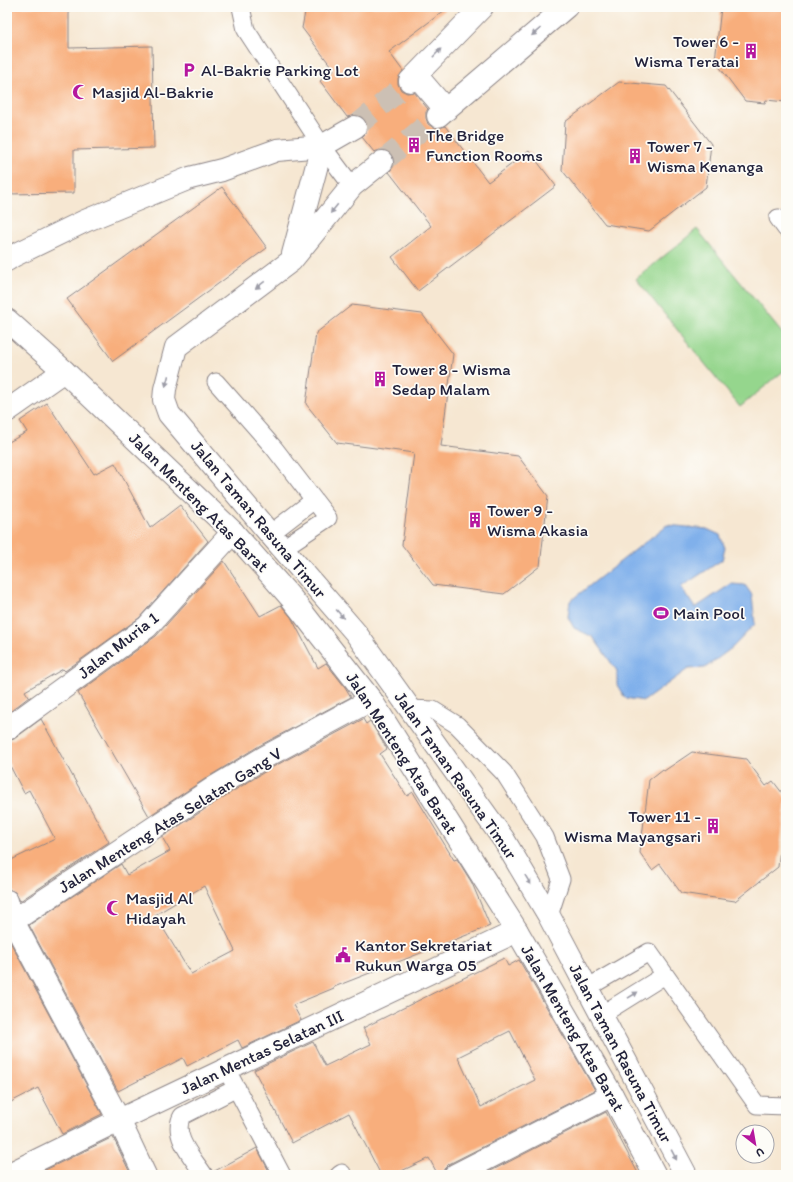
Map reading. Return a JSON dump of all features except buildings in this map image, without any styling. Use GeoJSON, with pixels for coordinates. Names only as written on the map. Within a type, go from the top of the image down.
{"type":"FeatureCollection","features":[{"type":"Feature","properties":{"kind":"street"},"geometry":{"type":"LineString","coordinates":[[482,7],[413,78],[442,113],[566,7]]}},
{"type":"Feature","properties":{"kind":"street"},"geometry":{"type":"LineString","coordinates":[[7,260],[85,221],[190,178],[222,170],[277,150],[322,146],[355,128]]}},
{"type":"Feature","properties":{"kind":"street"},"geometry":{"type":"LineString","coordinates":[[291,261],[322,146]]}},
{"type":"Feature","properties":{"kind":"street"},"geometry":{"type":"LineString","coordinates":[[291,261],[352,186],[382,162]]}},
{"type":"Feature","properties":{"kind":"street","name":"Jalan Taman Rasuna Timur"},"geometry":{"type":"LineString","coordinates":[[291,261],[176,347],[165,389],[164,400],[170,414],[354,632],[504,840],[549,916],[686,1175]]}},
{"type":"Feature","properties":{"kind":"street","name":"Jalan Menteng Atas Barat"},"geometry":{"type":"LineString","coordinates":[[7,320],[64,371],[233,532],[292,599],[371,700],[517,931],[612,1096],[655,1175]]}},
{"type":"Feature","properties":{"kind":"street"},"geometry":{"type":"LineString","coordinates":[[7,412],[64,371]]}},
{"type":"Feature","properties":{"kind":"street","name":"Jalan Muria 1"},"geometry":{"type":"LineString","coordinates":[[7,729],[147,627],[233,532]]}},
{"type":"Feature","properties":{"kind":"street","name":"Jalan Menteng Atas Selatan Gang V"},"geometry":{"type":"LineString","coordinates":[[9,915],[265,757],[371,700]]}},
{"type":"Feature","properties":{"kind":"street"},"geometry":{"type":"LineString","coordinates":[[9,915],[119,1120],[145,1175]]}},
{"type":"Feature","properties":{"kind":"street","name":"Jalan Mentas Selatan III"},"geometry":{"type":"LineString","coordinates":[[7,1175],[119,1120],[517,931]]}},
{"type":"Feature","properties":{"kind":"street"},"geometry":{"type":"LineString","coordinates":[[455,1175],[612,1096]]}},
{"type":"Feature","properties":{"kind":"lane"},"geometry":{"type":"LineString","coordinates":[[241,7],[246,30],[322,146],[352,186]]}},
{"type":"Feature","properties":{"kind":"lane"},"geometry":{"type":"LineString","coordinates":[[216,382],[274,448],[328,518],[277,541]]}},
{"type":"Feature","properties":{"kind":"lane"},"geometry":{"type":"LineString","coordinates":[[277,541],[314,500]]}},
{"type":"Feature","properties":{"kind":"lane"},"geometry":{"type":"LineString","coordinates":[[410,709],[433,710],[457,725],[504,773],[545,837],[561,879],[549,916]]}},
{"type":"Feature","properties":{"kind":"lane"},"geometry":{"type":"LineString","coordinates":[[587,988],[649,952],[757,1105],[786,1106]]}},
{"type":"Feature","properties":{"kind":"lane"},"geometry":{"type":"LineString","coordinates":[[601,1014],[665,975]]}},
{"type":"Feature","properties":{"kind":"lane"},"geometry":{"type":"LineString","coordinates":[[226,1069],[282,1175]]}},
{"type":"Feature","properties":{"kind":"lane"},"geometry":{"type":"LineString","coordinates":[[204,1175],[180,1136],[179,1122],[182,1116],[237,1088]]}},
{"type":"Feature","properties":{"kind":"green space"},"geometry":{"type":"Polygon","coordinates":[[[697,229],[786,338],[786,369],[740,407],[636,279],[697,229]]]}},
{"type":"Feature","properties":{"kind":"water","name":"Main Pool"},"geometry":{"type":"Polygon","coordinates":[[[667,525],[707,529],[720,535],[725,548],[722,560],[681,587],[695,608],[731,584],[745,585],[752,595],[755,624],[733,647],[705,668],[688,669],[644,701],[625,698],[617,685],[617,671],[593,637],[574,628],[568,617],[570,601],[667,525]]]}},
{"type":"Feature","properties":{"kind":"tunnel"},"geometry":{"type":"LineString","coordinates":[[355,127],[410,81]]}},
{"type":"Feature","properties":{"kind":"tunnel"},"geometry":{"type":"LineString","coordinates":[[382,162],[438,116]]}},
{"type":"Feature","properties":{"kind":"place","name":"Tower 6 - Wisma Teratai"},"geometry":{"type":"Point","coordinates":[751,51]}},
{"type":"Feature","properties":{"kind":"place","name":"Al-Bakrie Parking Lot"},"geometry":{"type":"Point","coordinates":[189,70]}},
{"type":"Feature","properties":{"kind":"place","name":"Masjid Al-Bakrie"},"geometry":{"type":"Point","coordinates":[80,92]}},
{"type":"Feature","properties":{"kind":"place","name":"The Bridge Function Rooms"},"geometry":{"type":"Point","coordinates":[414,145]}},
{"type":"Feature","properties":{"kind":"place","name":"Tower 7 - Wisma Kenanga"},"geometry":{"type":"Point","coordinates":[635,156]}},
{"type":"Feature","properties":{"kind":"place","name":"Tower 8 - Wisma Sedap Malam"},"geometry":{"type":"Point","coordinates":[380,379]}},
{"type":"Feature","properties":{"kind":"place","name":"Tower 9 - Wisma Akasia"},"geometry":{"type":"Point","coordinates":[475,520]}},
{"type":"Feature","properties":{"kind":"place","name":"Main Pool"},"geometry":{"type":"Point","coordinates":[661,613]}},
{"type":"Feature","properties":{"kind":"place","name":"Tower 11 - Wisma Mayangsari"},"geometry":{"type":"Point","coordinates":[713,826]}},
{"type":"Feature","properties":{"kind":"place","name":"Masjid Al Hidayah"},"geometry":{"type":"Point","coordinates":[114,908]}},
{"type":"Feature","properties":{"kind":"place","name":"Kantor Sekretariat Rukun Warga 05"},"geometry":{"type":"Point","coordinates":[343,955]}}]}
